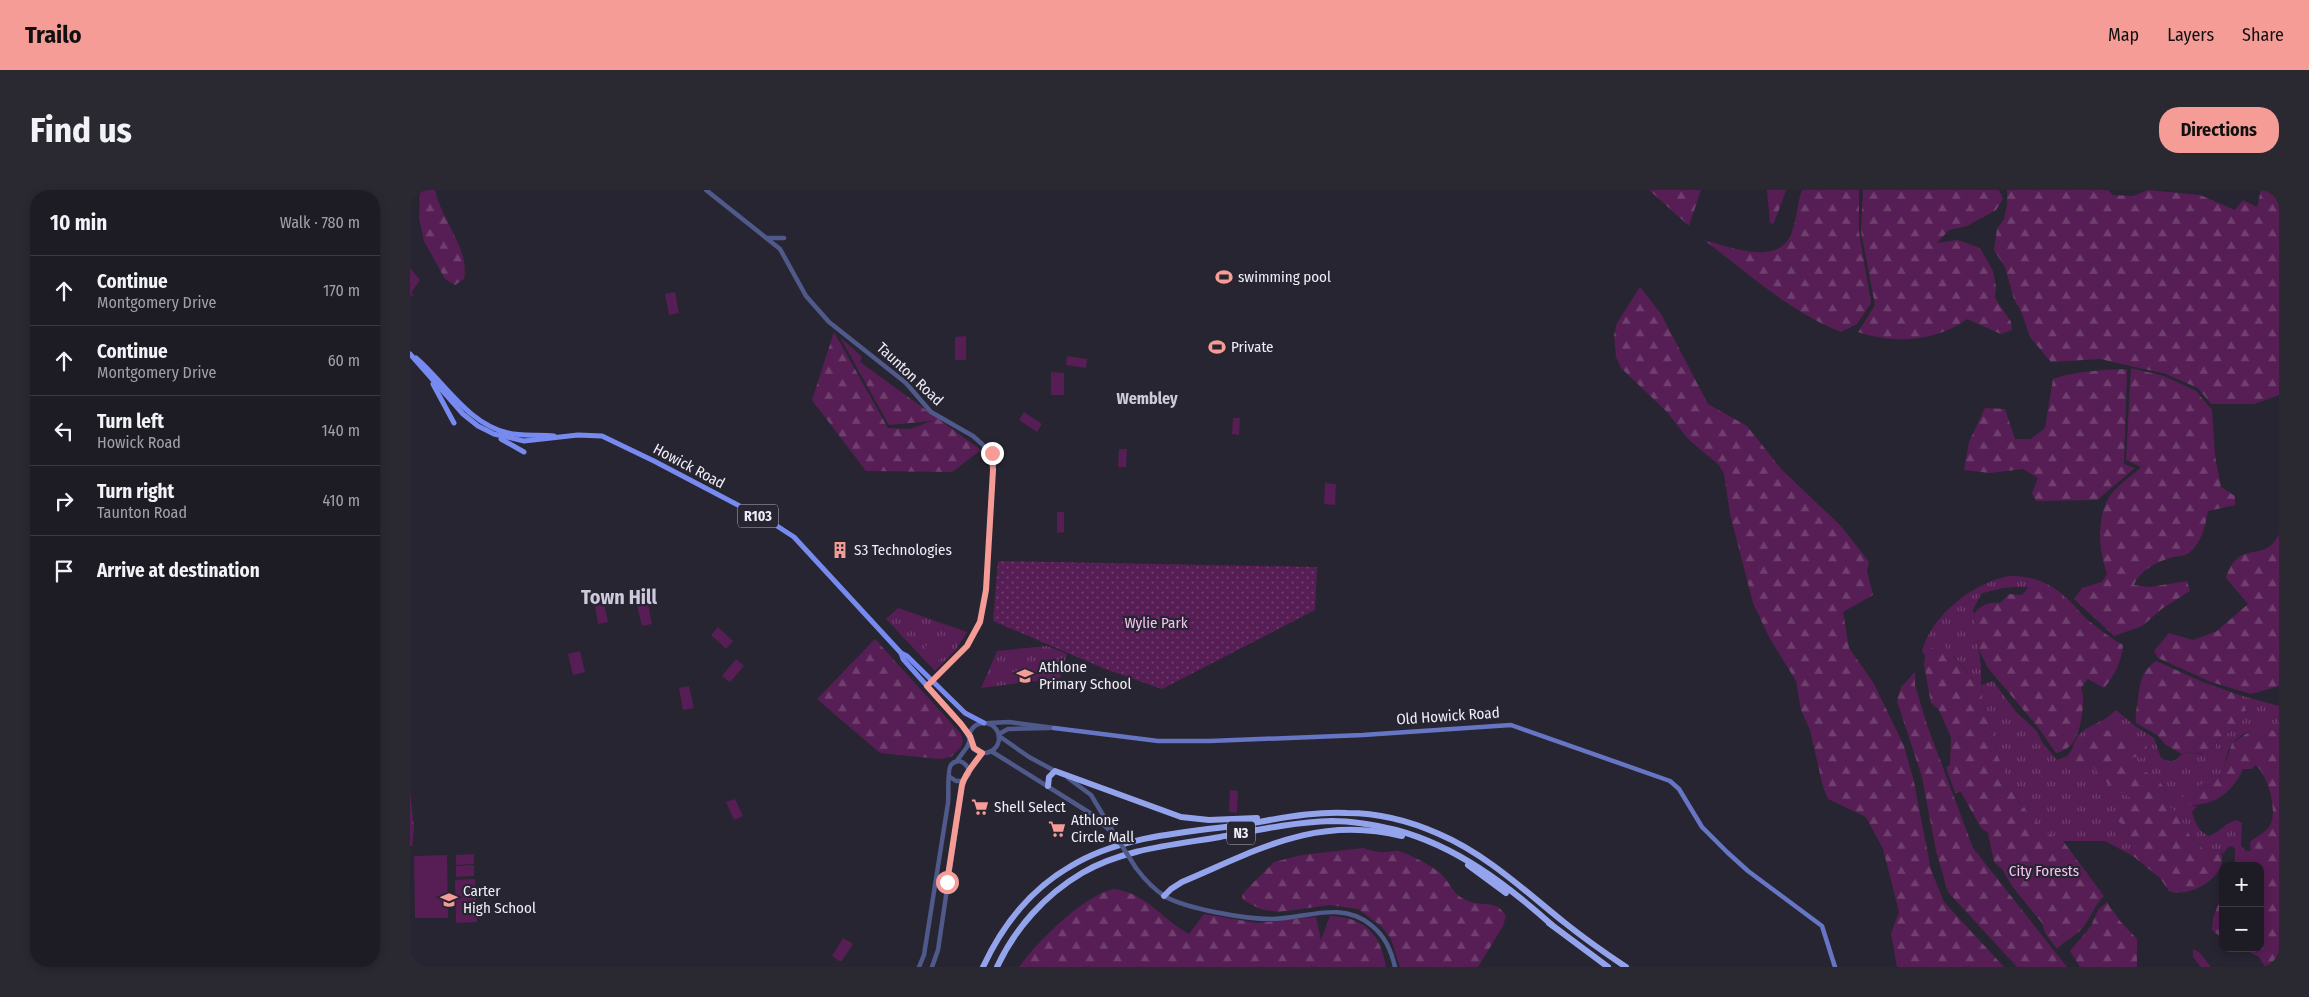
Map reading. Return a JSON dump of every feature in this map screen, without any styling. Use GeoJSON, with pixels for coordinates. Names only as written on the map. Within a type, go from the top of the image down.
{"type":"FeatureCollection","features":[{"type":"Feature","properties":{"kind":"highway"},"geometry":{"type":"LineString","coordinates":[[1048,786],[1049,777],[1055,771],[1181,817],[1228,820],[1302,815]]}},
{"type":"Feature","properties":{"kind":"highway","name":"N3"},"geometry":{"type":"LineString","coordinates":[[983,967],[999,936],[1023,904],[1058,875],[1089,856],[1134,842],[1302,815],[1333,812],[1384,816],[1417,825],[1458,843],[1478,854],[1626,967]]}},
{"type":"Feature","properties":{"kind":"highway","name":"N3"},"geometry":{"type":"LineString","coordinates":[[997,967],[1022,926],[1049,897],[1082,873],[1119,856],[1314,822],[1354,822],[1404,832],[1448,849],[1476,865],[1534,911]]}},
{"type":"Feature","properties":{"kind":"highway"},"geometry":{"type":"LineString","coordinates":[[1164,896],[1182,882],[1266,845],[1297,835],[1325,830],[1362,830],[1410,838],[1460,860],[1534,911],[1608,967]]}},
{"type":"Feature","properties":{"kind":"main road","name":"Howick Road"},"geometry":{"type":"LineString","coordinates":[[410,354],[494,434],[524,441],[594,434],[611,439],[784,531],[806,550],[901,653],[907,656],[965,714],[986,723]]}},
{"type":"Feature","properties":{"kind":"main road","name":"Howick Road"},"geometry":{"type":"LineString","coordinates":[[410,354],[463,414],[487,428],[516,435],[560,436]]}},
{"type":"Feature","properties":{"kind":"main road"},"geometry":{"type":"LineString","coordinates":[[429,376],[454,423]]}},
{"type":"Feature","properties":{"kind":"main road"},"geometry":{"type":"LineString","coordinates":[[494,434],[524,452]]}},
{"type":"Feature","properties":{"kind":"main road","name":"Howick Road"},"geometry":{"type":"LineString","coordinates":[[901,653],[903,660],[961,724],[970,738]]}},
{"type":"Feature","properties":{"kind":"main road","name":"Old Howick Road"},"geometry":{"type":"LineString","coordinates":[[1054,728],[1158,741],[1194,741],[1363,735],[1483,725],[1517,726],[1670,781],[1679,789],[1702,827],[1719,845],[1748,871],[1822,926],[1835,967]]}},
{"type":"Feature","properties":{"kind":"street","name":"Taunton Road"},"geometry":{"type":"LineString","coordinates":[[706,190],[767,238],[785,256],[806,296],[829,322],[906,383],[931,412],[984,444],[993,456],[987,580],[983,611],[975,633],[967,646],[927,686]]}},
{"type":"Feature","properties":{"kind":"street"},"geometry":{"type":"LineString","coordinates":[[767,238],[784,238]]}},
{"type":"Feature","properties":{"kind":"street"},"geometry":{"type":"LineString","coordinates":[[919,967],[924,955],[944,824],[950,777],[949,767],[956,762],[967,747],[973,728],[986,723]]}},
{"type":"Feature","properties":{"kind":"street","name":"Old Howick Road"},"geometry":{"type":"LineString","coordinates":[[986,723],[1022,723],[1054,728]]}},
{"type":"Feature","properties":{"kind":"street","name":"R103"},"geometry":{"type":"LineString","coordinates":[[986,723],[994,727],[999,735]]}},
{"type":"Feature","properties":{"kind":"street","name":"Old Howick Road"},"geometry":{"type":"LineString","coordinates":[[999,735],[1008,729],[1054,728]]}},
{"type":"Feature","properties":{"kind":"street"},"geometry":{"type":"LineString","coordinates":[[950,777],[956,781],[967,777],[969,770],[982,753],[991,751],[997,745],[999,735],[1029,757],[1077,784],[1091,795],[1136,868],[1150,885],[1164,896],[1195,906],[1249,918],[1273,919],[1334,912],[1351,914],[1367,922],[1382,935],[1388,944],[1395,967]]}},
{"type":"Feature","properties":{"kind":"street","name":"R103"},"geometry":{"type":"LineString","coordinates":[[970,738],[974,748],[982,753]]}},
{"type":"Feature","properties":{"kind":"street"},"geometry":{"type":"LineString","coordinates":[[991,751],[1090,813],[1115,835]]}},
{"type":"Feature","properties":{"kind":"street"},"geometry":{"type":"LineString","coordinates":[[956,762],[963,762],[969,770]]}},
{"type":"Feature","properties":{"kind":"street"},"geometry":{"type":"LineString","coordinates":[[932,967],[938,950],[963,780]]}},
{"type":"Feature","properties":{"kind":"street"},"geometry":{"type":"LineString","coordinates":[[944,824],[956,826]]}},
{"type":"Feature","properties":{"kind":"green space"},"geometry":{"type":"Polygon","coordinates":[[[420,190],[435,190],[438,201],[459,246],[465,268],[464,279],[455,285],[445,279],[424,241],[419,217],[420,190]]]}},
{"type":"Feature","properties":{"kind":"green space"},"geometry":{"type":"Polygon","coordinates":[[[1649,190],[1701,190],[1689,226],[1649,190]]]}},
{"type":"Feature","properties":{"kind":"green space"},"geometry":{"type":"Polygon","coordinates":[[[1767,190],[1786,190],[1773,224],[1770,223],[1767,190]]]}},
{"type":"Feature","properties":{"kind":"green space"},"geometry":{"type":"Polygon","coordinates":[[[1802,190],[1859,190],[1859,232],[1871,303],[1857,324],[1841,332],[1822,324],[1787,303],[1704,240],[1753,252],[1766,252],[1777,249],[1786,243],[1792,232],[1802,190]]]}},
{"type":"Feature","properties":{"kind":"green space"},"geometry":{"type":"Polygon","coordinates":[[[1863,190],[1999,190],[2003,199],[1996,210],[1967,226],[1949,230],[1937,243],[1958,240],[1980,248],[1993,271],[1996,287],[1995,298],[2011,322],[2012,330],[2001,334],[1967,319],[1955,327],[1942,332],[1914,339],[1885,338],[1858,332],[1875,305],[1861,232],[1863,190]]]}},
{"type":"Feature","properties":{"kind":"green space"},"geometry":{"type":"Polygon","coordinates":[[[2007,190],[2108,190],[2113,195],[2133,196],[2148,190],[2200,195],[2235,210],[2243,200],[2257,207],[2261,190],[2279,190],[2279,395],[2254,404],[2211,404],[2198,388],[2166,374],[2100,359],[2051,362],[2030,337],[2021,311],[2014,299],[2005,267],[1994,250],[1997,229],[2004,219],[2007,205],[2007,190]]]}},
{"type":"Feature","properties":{"kind":"green space"},"geometry":{"type":"Polygon","coordinates":[[[410,268],[420,280],[411,293],[414,295],[410,297],[410,268]]]}},
{"type":"Feature","properties":{"kind":"green space"},"geometry":{"type":"Polygon","coordinates":[[[1640,287],[1661,314],[1708,404],[1747,426],[1782,470],[1841,526],[1869,562],[1867,571],[1873,595],[1843,612],[1849,648],[1873,682],[1904,746],[1914,782],[1931,870],[1944,902],[2004,967],[1897,967],[1891,933],[1899,912],[1883,849],[1866,817],[1828,799],[1823,787],[1810,730],[1801,710],[1796,681],[1769,637],[1753,603],[1730,514],[1724,474],[1719,465],[1689,440],[1666,411],[1621,368],[1616,357],[1614,335],[1617,323],[1640,287]]]}},
{"type":"Feature","properties":{"kind":"green space"},"geometry":{"type":"Polygon","coordinates":[[[675,292],[679,313],[669,315],[665,294],[675,292]]]}},
{"type":"Feature","properties":{"kind":"green space"},"geometry":{"type":"Polygon","coordinates":[[[834,332],[888,428],[910,429],[932,421],[889,425],[840,337],[862,357],[860,362],[981,450],[952,472],[866,471],[812,400],[834,332]]]}},
{"type":"Feature","properties":{"kind":"green space"},"geometry":{"type":"Polygon","coordinates":[[[966,336],[966,360],[955,360],[955,337],[966,336]]]}},
{"type":"Feature","properties":{"kind":"green space"},"geometry":{"type":"Polygon","coordinates":[[[1067,356],[1087,359],[1086,368],[1066,365],[1067,356]]]}},
{"type":"Feature","properties":{"kind":"green space"},"geometry":{"type":"Polygon","coordinates":[[[2131,368],[2164,376],[2196,391],[2212,410],[2215,456],[2221,487],[2235,496],[2235,505],[2208,511],[2202,534],[2193,549],[2187,554],[2172,557],[2149,568],[2140,575],[2134,585],[2150,587],[2187,581],[2190,591],[2163,608],[2142,626],[2114,636],[2074,599],[2082,588],[2102,582],[2107,574],[2102,555],[2100,535],[2102,515],[2109,497],[2141,467],[2126,460],[2131,368]]]}},
{"type":"Feature","properties":{"kind":"green space"},"geometry":{"type":"Polygon","coordinates":[[[2127,369],[2124,464],[2135,468],[2097,500],[2036,501],[2032,493],[2038,478],[2023,469],[1990,473],[1964,470],[1969,442],[1985,408],[2005,409],[2015,439],[2031,439],[2045,428],[2053,379],[2099,370],[2127,369]]]}},
{"type":"Feature","properties":{"kind":"green space"},"geometry":{"type":"Polygon","coordinates":[[[1051,372],[1064,373],[1064,395],[1051,395],[1051,372]]]}},
{"type":"Feature","properties":{"kind":"green space"},"geometry":{"type":"Polygon","coordinates":[[[1024,412],[1042,424],[1037,432],[1019,420],[1024,412]]]}},
{"type":"Feature","properties":{"kind":"green space"},"geometry":{"type":"Polygon","coordinates":[[[1233,418],[1240,418],[1239,435],[1232,434],[1233,418]]]}},
{"type":"Feature","properties":{"kind":"green space"},"geometry":{"type":"Polygon","coordinates":[[[1119,449],[1127,449],[1126,467],[1118,467],[1119,449]]]}},
{"type":"Feature","properties":{"kind":"green space"},"geometry":{"type":"Polygon","coordinates":[[[1325,483],[1336,484],[1335,505],[1324,504],[1325,483]]]}},
{"type":"Feature","properties":{"kind":"green space"},"geometry":{"type":"Polygon","coordinates":[[[1057,512],[1064,512],[1064,532],[1057,533],[1057,512]]]}},
{"type":"Feature","properties":{"kind":"green space"},"geometry":{"type":"Polygon","coordinates":[[[2279,534],[2279,686],[2251,694],[2211,682],[2158,658],[2154,651],[2169,633],[2193,640],[2217,631],[2248,604],[2226,578],[2231,566],[2238,558],[2245,554],[2267,548],[2279,534]]]}},
{"type":"Feature","properties":{"kind":"green space","name":"Wylie Park"},"geometry":{"type":"Polygon","coordinates":[[[998,561],[1317,567],[1315,610],[1162,689],[1105,669],[993,621],[998,561]]]}},
{"type":"Feature","properties":{"kind":"green space"},"geometry":{"type":"Polygon","coordinates":[[[2009,576],[2034,579],[2053,587],[2070,601],[2086,619],[2058,598],[2039,590],[2010,587],[1981,594],[1973,610],[1981,666],[1981,685],[1973,679],[1954,656],[1935,644],[1925,656],[1922,651],[1927,638],[1944,613],[1968,593],[1995,580],[2009,576]]]}},
{"type":"Feature","properties":{"kind":"green space"},"geometry":{"type":"Polygon","coordinates":[[[2029,587],[2055,596],[2123,645],[2117,668],[2104,688],[2088,679],[2081,688],[2083,706],[2077,734],[2069,746],[2056,753],[2037,726],[1988,668],[1979,650],[1973,615],[1985,605],[2000,603],[2009,594],[2022,595],[2029,587]]]}},
{"type":"Feature","properties":{"kind":"green space"},"geometry":{"type":"Polygon","coordinates":[[[604,604],[608,622],[598,624],[595,606],[604,604]]]}},
{"type":"Feature","properties":{"kind":"green space"},"geometry":{"type":"Polygon","coordinates":[[[648,604],[652,624],[642,626],[637,606],[648,604]]]}},
{"type":"Feature","properties":{"kind":"green space"},"geometry":{"type":"Polygon","coordinates":[[[898,608],[967,632],[955,651],[935,671],[886,619],[898,608]]]}},
{"type":"Feature","properties":{"kind":"green space"},"geometry":{"type":"Polygon","coordinates":[[[718,627],[733,641],[726,649],[711,635],[718,627]]]}},
{"type":"Feature","properties":{"kind":"green space"},"geometry":{"type":"Polygon","coordinates":[[[941,635],[953,650],[936,662],[925,647],[941,635]]]}},
{"type":"Feature","properties":{"kind":"green space"},"geometry":{"type":"Polygon","coordinates":[[[875,639],[961,734],[963,741],[961,747],[951,757],[940,759],[880,753],[817,699],[875,639]]]}},
{"type":"Feature","properties":{"kind":"green space","name":"City Forests"},"geometry":{"type":"Polygon","coordinates":[[[1941,642],[1973,679],[1981,685],[1982,697],[1998,757],[2019,803],[2047,833],[2063,841],[2104,896],[2081,929],[2057,949],[2045,933],[2042,923],[2012,886],[2002,869],[1994,862],[1988,833],[1981,828],[1961,792],[1955,793],[1946,767],[1950,765],[1951,737],[1939,710],[1931,703],[1924,665],[1925,656],[1935,644],[1941,642]]]}},
{"type":"Feature","properties":{"kind":"green space"},"geometry":{"type":"Polygon","coordinates":[[[1047,646],[1067,654],[1060,678],[981,688],[997,651],[1047,646]]]}},
{"type":"Feature","properties":{"kind":"green space"},"geometry":{"type":"Polygon","coordinates":[[[580,651],[585,672],[573,675],[568,654],[580,651]]]}},
{"type":"Feature","properties":{"kind":"green space"},"geometry":{"type":"Polygon","coordinates":[[[736,659],[744,666],[730,682],[722,676],[736,659]]]}},
{"type":"Feature","properties":{"kind":"green space"},"geometry":{"type":"Polygon","coordinates":[[[2156,661],[2203,682],[2239,695],[2247,716],[2234,729],[2217,740],[2212,754],[2185,752],[2182,754],[2166,745],[2157,735],[2136,723],[2141,682],[2145,673],[2156,661]]]}},
{"type":"Feature","properties":{"kind":"green space"},"geometry":{"type":"Polygon","coordinates":[[[1915,672],[1915,685],[1927,725],[1973,848],[2067,967],[2017,967],[1948,892],[1936,851],[1922,777],[1897,701],[1901,687],[1915,672]]]}},
{"type":"Feature","properties":{"kind":"green space"},"geometry":{"type":"Polygon","coordinates":[[[1993,681],[2016,712],[2037,731],[2042,742],[2057,760],[2067,756],[2063,764],[2068,766],[2080,764],[2093,767],[2111,787],[2134,799],[2134,804],[2119,822],[2128,829],[2133,856],[2105,841],[2063,841],[2055,839],[2025,812],[2010,786],[1998,757],[1982,697],[1981,685],[1993,681]]]}},
{"type":"Feature","properties":{"kind":"green space"},"geometry":{"type":"Polygon","coordinates":[[[689,686],[694,708],[683,710],[679,688],[689,686]]]}},
{"type":"Feature","properties":{"kind":"green space"},"geometry":{"type":"Polygon","coordinates":[[[2239,695],[2279,706],[2279,735],[2274,731],[2261,729],[2242,735],[2232,743],[2228,750],[2222,774],[2211,780],[2185,805],[2197,806],[2192,812],[2194,820],[2200,829],[2209,836],[2232,821],[2236,820],[2242,823],[2241,846],[2246,851],[2252,851],[2252,862],[2235,862],[2235,849],[2232,846],[2228,847],[2223,854],[2219,849],[2206,852],[2190,836],[2180,817],[2168,805],[2165,789],[2146,772],[2131,767],[2128,761],[2134,756],[2144,758],[2140,740],[2128,738],[2088,742],[2072,749],[2080,733],[2107,718],[2116,710],[2135,726],[2154,738],[2161,758],[2172,761],[2185,752],[2202,754],[2215,748],[2217,740],[2234,729],[2247,712],[2239,695]]]}},
{"type":"Feature","properties":{"kind":"green space"},"geometry":{"type":"Polygon","coordinates":[[[2264,728],[2274,731],[2279,735],[2279,967],[2265,967],[2259,957],[2249,952],[2264,952],[2264,862],[2252,862],[2250,842],[2269,827],[2273,813],[2271,794],[2260,769],[2255,765],[2252,769],[2243,769],[2227,792],[2212,801],[2204,804],[2185,805],[2182,799],[2184,793],[2222,774],[2232,743],[2252,730],[2264,728]]]}},
{"type":"Feature","properties":{"kind":"green space"},"geometry":{"type":"Polygon","coordinates":[[[2103,730],[2121,732],[2128,738],[2140,740],[2147,746],[2144,758],[2134,757],[2128,761],[2131,767],[2146,772],[2158,780],[2165,789],[2168,805],[2180,817],[2190,836],[2206,852],[2219,849],[2222,858],[2222,862],[2219,862],[2219,870],[2208,882],[2188,891],[2178,893],[2169,891],[2160,878],[2133,856],[2128,829],[2119,822],[2115,811],[2134,804],[2133,799],[2111,787],[2093,767],[2080,764],[2068,766],[2062,764],[2072,749],[2088,742],[2092,733],[2103,730]]]}},
{"type":"Feature","properties":{"kind":"green space"},"geometry":{"type":"Polygon","coordinates":[[[1230,790],[1238,791],[1237,813],[1229,812],[1230,790]]]}},
{"type":"Feature","properties":{"kind":"green space"},"geometry":{"type":"Polygon","coordinates":[[[410,791],[414,828],[412,846],[410,846],[410,791]]]}},
{"type":"Feature","properties":{"kind":"green space"},"geometry":{"type":"Polygon","coordinates":[[[735,799],[743,816],[734,820],[726,802],[735,799]]]}},
{"type":"Feature","properties":{"kind":"green space"},"geometry":{"type":"Polygon","coordinates":[[[1363,848],[1380,852],[1398,851],[1412,856],[1440,873],[1461,897],[1472,902],[1493,905],[1502,910],[1506,916],[1503,926],[1478,967],[1400,967],[1391,939],[1381,926],[1358,909],[1330,905],[1279,912],[1260,909],[1243,900],[1242,896],[1245,891],[1274,862],[1302,855],[1363,848]]]}},
{"type":"Feature","properties":{"kind":"green space"},"geometry":{"type":"Polygon","coordinates":[[[474,854],[474,864],[456,865],[456,855],[474,854]]]}},
{"type":"Feature","properties":{"kind":"green space"},"geometry":{"type":"Polygon","coordinates":[[[447,855],[448,918],[415,918],[414,856],[447,855]]]}},
{"type":"Feature","properties":{"kind":"green space"},"geometry":{"type":"Polygon","coordinates":[[[474,865],[474,876],[456,877],[456,866],[474,865]]]}},
{"type":"Feature","properties":{"kind":"green space"},"geometry":{"type":"Polygon","coordinates":[[[475,879],[477,922],[456,923],[455,880],[475,879]]]}},
{"type":"Feature","properties":{"kind":"green space"},"geometry":{"type":"Polygon","coordinates":[[[1113,889],[1135,895],[1189,934],[1204,914],[1257,923],[1316,917],[1321,940],[1330,916],[1342,917],[1361,924],[1369,930],[1380,945],[1386,967],[1019,967],[1037,945],[1061,921],[1088,901],[1113,889]]]}},
{"type":"Feature","properties":{"kind":"green space","name":"City Forests"},"geometry":{"type":"Polygon","coordinates":[[[2107,902],[2120,921],[2137,939],[2137,967],[2080,967],[2070,951],[2091,926],[2098,910],[2107,902]]]}},
{"type":"Feature","properties":{"kind":"green space"},"geometry":{"type":"Polygon","coordinates":[[[2219,902],[2219,936],[2212,930],[2213,918],[2219,902]]]}},
{"type":"Feature","properties":{"kind":"green space"},"geometry":{"type":"Polygon","coordinates":[[[843,938],[853,944],[841,962],[832,956],[843,938]]]}},
{"type":"Feature","properties":{"kind":"green space"},"geometry":{"type":"Polygon","coordinates":[[[2193,949],[2199,952],[2211,967],[2201,967],[2193,957],[2193,949]]]}},
{"type":"Feature","properties":{"kind":"place","name":"swimming pool"},"geometry":{"type":"Point","coordinates":[1224,277]}},
{"type":"Feature","properties":{"kind":"place","name":"Private"},"geometry":{"type":"Point","coordinates":[1217,347]}},
{"type":"Feature","properties":{"kind":"place","name":"S3 Technologies"},"geometry":{"type":"Point","coordinates":[840,550]}},
{"type":"Feature","properties":{"kind":"place","name":"Athlone Primary School"},"geometry":{"type":"Point","coordinates":[1025,676]}},
{"type":"Feature","properties":{"kind":"place","name":"Shell Select"},"geometry":{"type":"Point","coordinates":[980,807]}},
{"type":"Feature","properties":{"kind":"place","name":"Athlone Circle Mall"},"geometry":{"type":"Point","coordinates":[1057,829]}},
{"type":"Feature","properties":{"kind":"place","name":"Carter High School"},"geometry":{"type":"Point","coordinates":[449,900]}},
{"type":"Feature","properties":{"kind":"district","name":"Wembley"},"geometry":{"type":"Point","coordinates":[1147,398]}},
{"type":"Feature","properties":{"kind":"district","name":"Town Hill"},"geometry":{"type":"Point","coordinates":[619,597]}},
{"type":"Feature","properties":{"kind":"route"},"geometry":{"type":"LineString","coordinates":[[947,882],[963,780],[967,777],[969,770],[982,753],[971,745],[970,736],[927,686],[967,646],[980,622],[986,590],[994,462],[992,453]]}}]}
